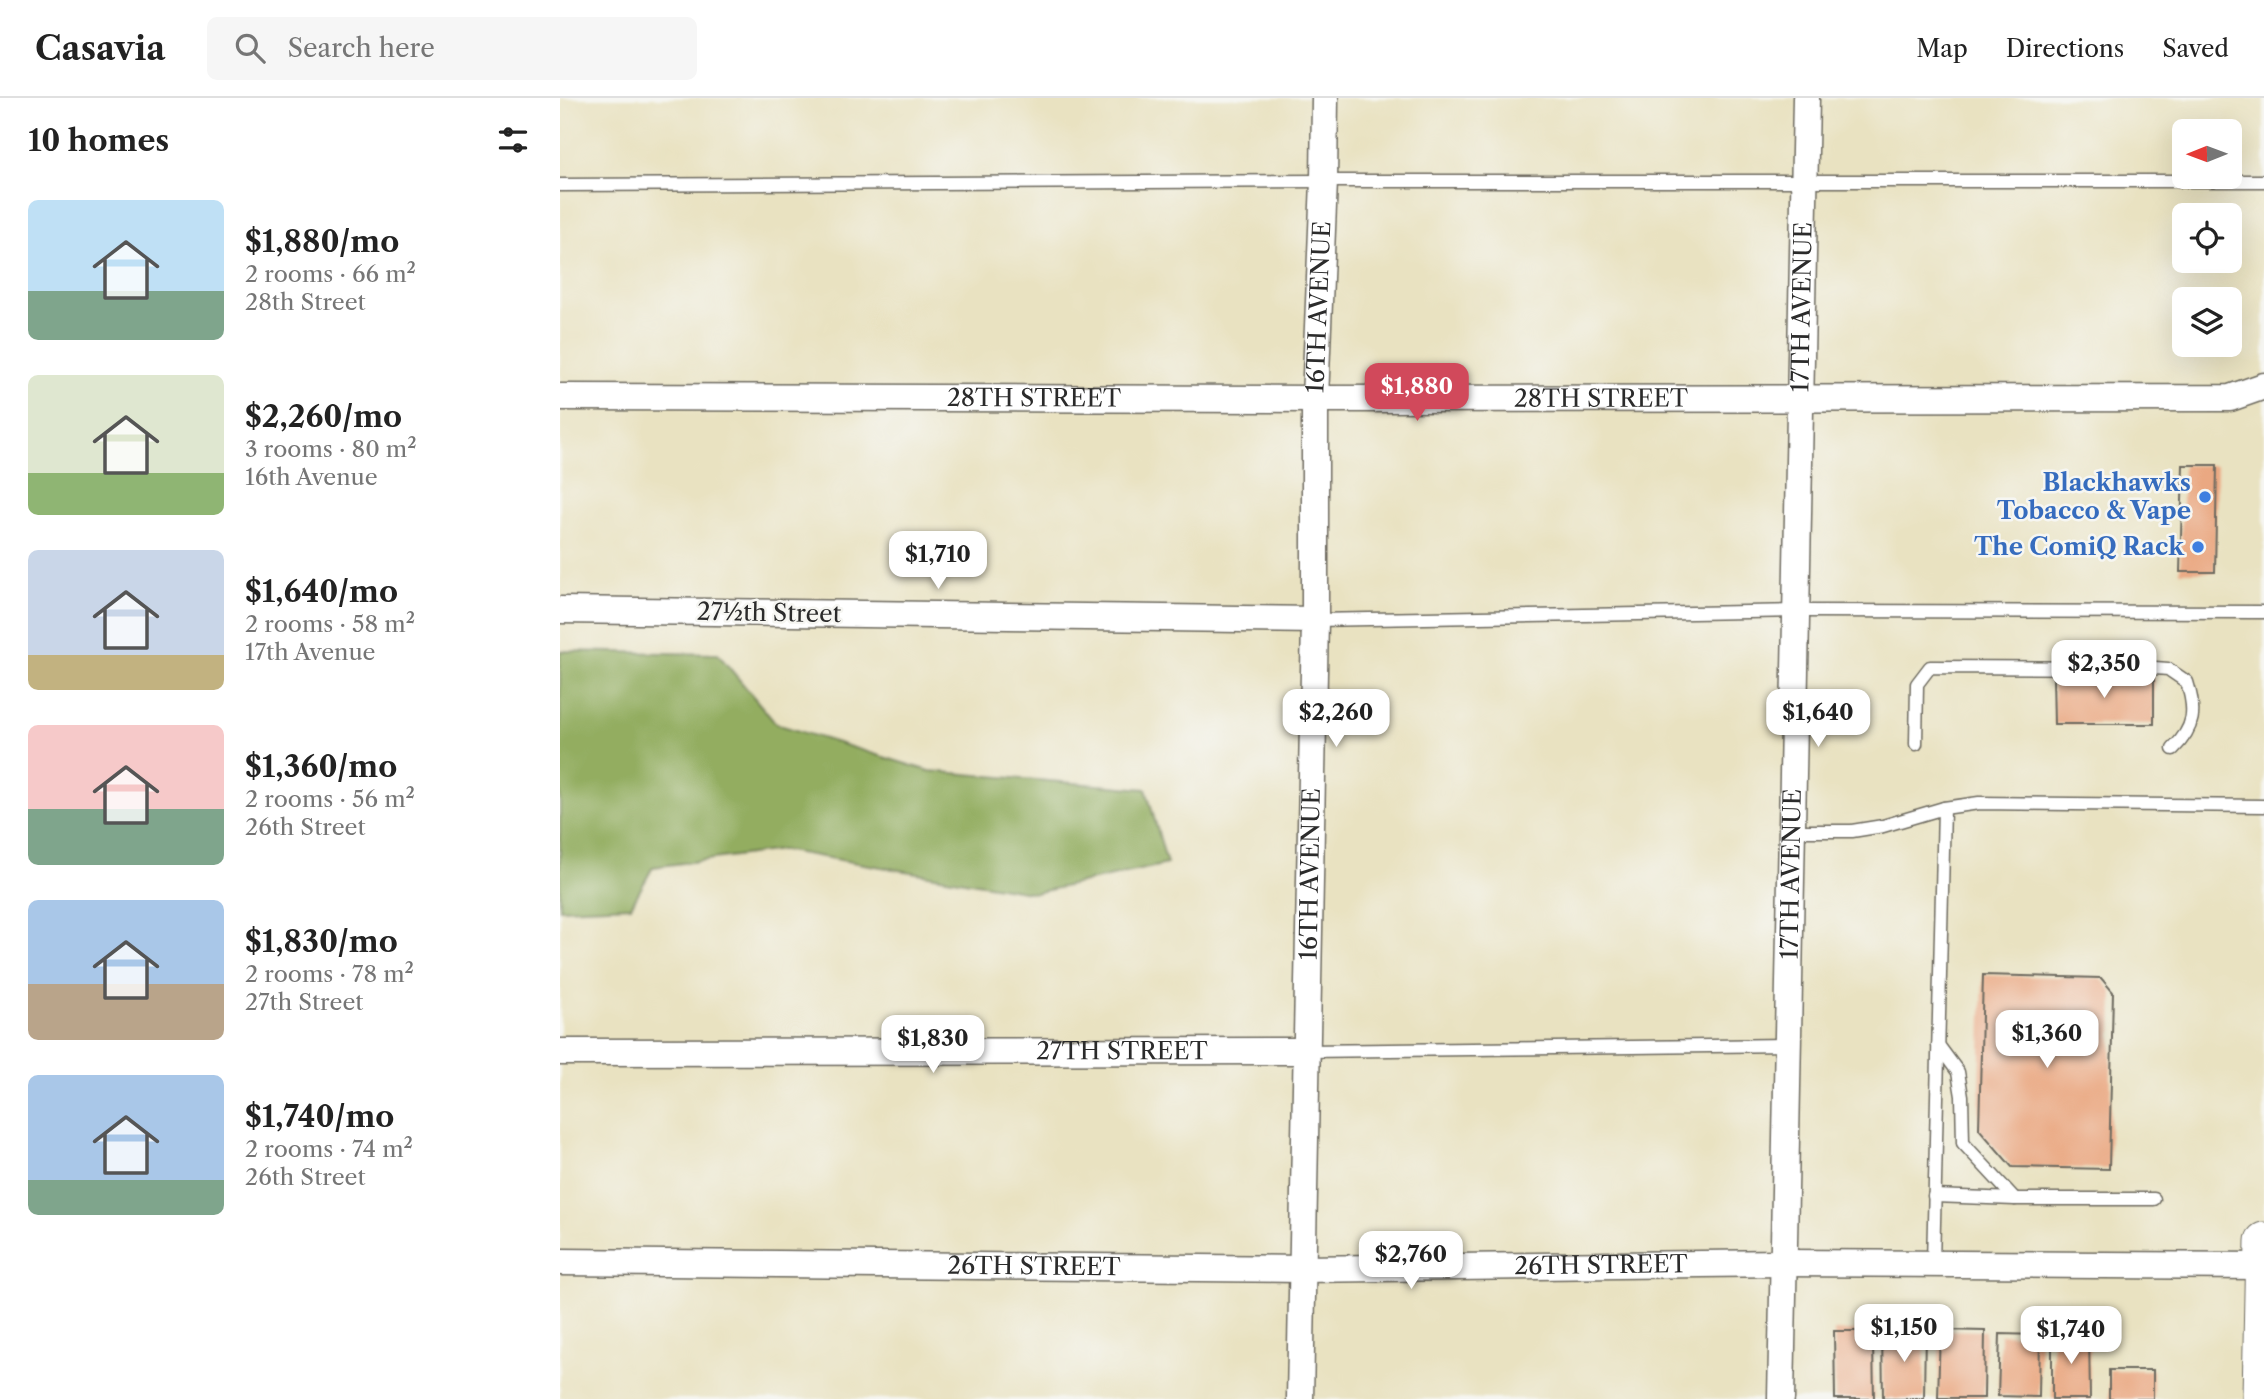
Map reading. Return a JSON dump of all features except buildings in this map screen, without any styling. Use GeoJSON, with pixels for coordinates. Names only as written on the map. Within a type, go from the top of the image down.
{"type":"FeatureCollection","features":[{"type":"Feature","properties":{"kind":"street","name":"16TH AVENUE"},"geometry":{"type":"LineString","coordinates":[[1300,1399],[1315,620],[1314,399],[1325,98]]}},
{"type":"Feature","properties":{"kind":"street","name":"17TH AVENUE"},"geometry":{"type":"LineString","coordinates":[[1781,1399],[1806,98]]}},
{"type":"Feature","properties":{"kind":"street","name":"28TH STREET"},"geometry":{"type":"LineString","coordinates":[[560,397],[2230,398],[2264,386]]}},
{"type":"Feature","properties":{"kind":"street","name":"27½th Street"},"geometry":{"type":"LineString","coordinates":[[560,610],[1315,620]]}},
{"type":"Feature","properties":{"kind":"street","name":"27TH STREET"},"geometry":{"type":"LineString","coordinates":[[560,1052],[1307,1051]]}},
{"type":"Feature","properties":{"kind":"street"},"geometry":{"type":"LineString","coordinates":[[2261,1399],[2264,1241]]}},
{"type":"Feature","properties":{"kind":"street","name":"26TH STREET"},"geometry":{"type":"LineString","coordinates":[[560,1262],[1302,1269],[1784,1263],[2263,1266]]}},
{"type":"Feature","properties":{"kind":"lane"},"geometry":{"type":"LineString","coordinates":[[560,185],[1324,180],[2264,181]]}},
{"type":"Feature","properties":{"kind":"lane"},"geometry":{"type":"LineString","coordinates":[[1315,620],[1798,611],[2264,612]]}},
{"type":"Feature","properties":{"kind":"lane"},"geometry":{"type":"LineString","coordinates":[[1916,744],[1917,684],[1930,667],[2155,668],[2168,669],[2187,682],[2194,704],[2187,735],[2173,749]]}},
{"type":"Feature","properties":{"kind":"lane"},"geometry":{"type":"LineString","coordinates":[[1793,831],[1852,831],[1883,826],[1944,808],[1979,803],[2264,806]]}},
{"type":"Feature","properties":{"kind":"lane"},"geometry":{"type":"LineString","coordinates":[[1933,1264],[1944,808]]}},
{"type":"Feature","properties":{"kind":"lane"},"geometry":{"type":"LineString","coordinates":[[1307,1051],[1788,1045]]}},
{"type":"Feature","properties":{"kind":"lane"},"geometry":{"type":"LineString","coordinates":[[1938,1045],[1958,1072],[1962,1096],[1963,1143],[2015,1199]]}},
{"type":"Feature","properties":{"kind":"lane"},"geometry":{"type":"LineString","coordinates":[[1934,1196],[2154,1199]]}},
{"type":"Feature","properties":{"kind":"green space"},"geometry":{"type":"Polygon","coordinates":[[[560,651],[718,654],[776,724],[929,771],[1146,789],[1167,864],[1035,893],[781,850],[653,867],[631,906],[560,909],[560,651]]]}},
{"type":"Feature","properties":{"kind":"place","name":"Blackhawks Tobacco & Vape"},"geometry":{"type":"Point","coordinates":[2205,497]}},
{"type":"Feature","properties":{"kind":"place","name":"The ComiQ Rack"},"geometry":{"type":"Point","coordinates":[2198,547]}}]}
